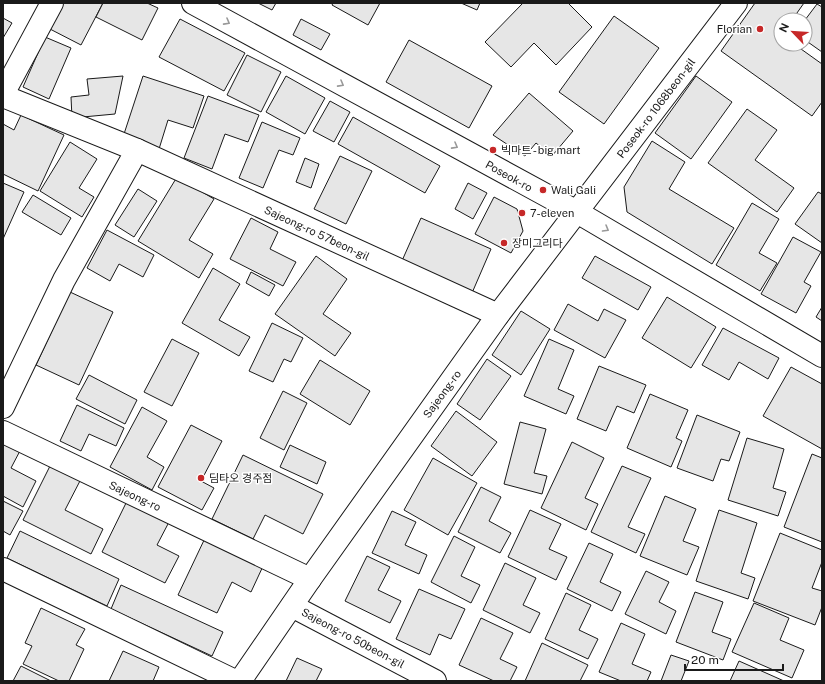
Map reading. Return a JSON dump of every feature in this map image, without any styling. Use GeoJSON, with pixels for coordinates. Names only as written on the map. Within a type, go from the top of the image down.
{"type":"FeatureCollection","features":[{"type":"Feature","properties":{"kind":"street"},"geometry":{"type":"LineString","coordinates":[[3,95],[52,3]]}},
{"type":"Feature","properties":{"kind":"street","name":"Poseok-ro"},"geometry":{"type":"LineString","coordinates":[[193,3],[577,212],[822,356]]}},
{"type":"Feature","properties":{"kind":"street","name":"Poseok-ro 1068beon-gil"},"geometry":{"type":"LineString","coordinates":[[577,212],[736,3]]}},
{"type":"Feature","properties":{"kind":"street","name":"Sajeong-ro 57beon-gil"},"geometry":{"type":"LineString","coordinates":[[3,95],[136,150],[498,315]]}},
{"type":"Feature","properties":{"kind":"street"},"geometry":{"type":"LineString","coordinates":[[3,407],[64,280],[136,150]]}},
{"type":"Feature","properties":{"kind":"street","name":"Sajeong-ro"},"geometry":{"type":"LineString","coordinates":[[240,681],[310,579],[498,315],[577,212]]}},
{"type":"Feature","properties":{"kind":"street","name":"Sajeong-ro"},"geometry":{"type":"LineString","coordinates":[[3,432],[310,579]]}},
{"type":"Feature","properties":{"kind":"street"},"geometry":{"type":"LineString","coordinates":[[3,569],[235,681]]}},
{"type":"Feature","properties":{"kind":"street","name":"Sajeong-ro 50beon-gil"},"geometry":{"type":"LineString","coordinates":[[292,606],[435,681]]}},
{"type":"Feature","properties":{"kind":"building"},"geometry":{"type":"Polygon","coordinates":[[[61,3],[103,3],[81,45],[48,28],[61,3]]]}},
{"type":"Feature","properties":{"kind":"building"},"geometry":{"type":"Polygon","coordinates":[[[103,3],[147,3],[158,8],[142,40],[96,17],[103,3]]]}},
{"type":"Feature","properties":{"kind":"building"},"geometry":{"type":"Polygon","coordinates":[[[258,3],[276,3],[272,10],[258,3]]]}},
{"type":"Feature","properties":{"kind":"building"},"geometry":{"type":"Polygon","coordinates":[[[333,3],[380,3],[368,25],[332,5],[333,3]]]}},
{"type":"Feature","properties":{"kind":"building"},"geometry":{"type":"Polygon","coordinates":[[[461,3],[480,3],[477,10],[461,3]]]}},
{"type":"Feature","properties":{"kind":"building"},"geometry":{"type":"Polygon","coordinates":[[[523,3],[568,3],[592,27],[556,65],[534,43],[511,67],[485,42],[523,3]]]}},
{"type":"Feature","properties":{"kind":"building"},"geometry":{"type":"Polygon","coordinates":[[[755,3],[804,3],[798,12],[773,12],[773,52],[805,52],[822,64],[822,102],[812,116],[721,51],[755,3]]]}},
{"type":"Feature","properties":{"kind":"building"},"geometry":{"type":"Polygon","coordinates":[[[817,4],[822,7],[822,52],[813,46],[813,12],[811,12],[817,4]]]}},
{"type":"Feature","properties":{"kind":"building"},"geometry":{"type":"Polygon","coordinates":[[[614,16],[659,48],[604,124],[559,92],[614,16]]]}},
{"type":"Feature","properties":{"kind":"building"},"geometry":{"type":"Polygon","coordinates":[[[3,18],[12,23],[3,38],[3,18]]]}},
{"type":"Feature","properties":{"kind":"building"},"geometry":{"type":"Polygon","coordinates":[[[180,19],[245,53],[224,91],[159,57],[180,19]]]}},
{"type":"Feature","properties":{"kind":"building"},"geometry":{"type":"Polygon","coordinates":[[[301,19],[330,34],[321,50],[293,35],[301,19]]]}},
{"type":"Feature","properties":{"kind":"building"},"geometry":{"type":"Polygon","coordinates":[[[45,37],[71,48],[49,99],[23,87],[45,37]]]}},
{"type":"Feature","properties":{"kind":"building"},"geometry":{"type":"Polygon","coordinates":[[[409,40],[492,86],[469,128],[386,82],[409,40]]]}},
{"type":"Feature","properties":{"kind":"building"},"geometry":{"type":"Polygon","coordinates":[[[247,55],[281,72],[261,112],[227,95],[247,55]]]}},
{"type":"Feature","properties":{"kind":"building"},"geometry":{"type":"Polygon","coordinates":[[[123,76],[115,114],[72,118],[71,97],[89,95],[87,79],[123,76]]]}},
{"type":"Feature","properties":{"kind":"building"},"geometry":{"type":"Polygon","coordinates":[[[143,76],[204,96],[193,128],[168,120],[159,149],[123,137],[143,76]]]}},
{"type":"Feature","properties":{"kind":"building"},"geometry":{"type":"Polygon","coordinates":[[[286,76],[325,98],[305,134],[266,112],[286,76]]]}},
{"type":"Feature","properties":{"kind":"building"},"geometry":{"type":"Polygon","coordinates":[[[696,76],[732,102],[691,159],[655,133],[696,76]]]}},
{"type":"Feature","properties":{"kind":"building"},"geometry":{"type":"Polygon","coordinates":[[[529,93],[573,131],[552,156],[536,143],[525,156],[493,135],[529,93]]]}},
{"type":"Feature","properties":{"kind":"building"},"geometry":{"type":"Polygon","coordinates":[[[208,96],[259,115],[248,142],[225,134],[212,169],[184,158],[208,96]]]}},
{"type":"Feature","properties":{"kind":"building"},"geometry":{"type":"Polygon","coordinates":[[[330,101],[350,112],[334,142],[313,131],[330,101]]]}},
{"type":"Feature","properties":{"kind":"building"},"geometry":{"type":"Polygon","coordinates":[[[747,109],[777,130],[755,160],[794,188],[777,212],[708,163],[747,109]]]}},
{"type":"Feature","properties":{"kind":"building"},"geometry":{"type":"Polygon","coordinates":[[[21,115],[64,135],[38,191],[3,174],[3,124],[14,130],[21,115]]]}},
{"type":"Feature","properties":{"kind":"building"},"geometry":{"type":"Polygon","coordinates":[[[353,117],[440,166],[425,193],[338,144],[353,117]]]}},
{"type":"Feature","properties":{"kind":"building"},"geometry":{"type":"Polygon","coordinates":[[[262,122],[300,138],[293,155],[279,150],[263,188],[239,178],[262,122]]]}},
{"type":"Feature","properties":{"kind":"building"},"geometry":{"type":"Polygon","coordinates":[[[652,141],[685,162],[669,189],[734,228],[712,264],[627,212],[624,187],[652,141]]]}},
{"type":"Feature","properties":{"kind":"building"},"geometry":{"type":"Polygon","coordinates":[[[70,142],[97,159],[79,188],[94,197],[82,217],[40,191],[70,142]]]}},
{"type":"Feature","properties":{"kind":"building"},"geometry":{"type":"Polygon","coordinates":[[[340,156],[372,171],[346,224],[314,209],[340,156]]]}},
{"type":"Feature","properties":{"kind":"building"},"geometry":{"type":"Polygon","coordinates":[[[305,158],[319,164],[311,188],[296,182],[305,158]]]}},
{"type":"Feature","properties":{"kind":"building"},"geometry":{"type":"Polygon","coordinates":[[[177,177],[214,199],[189,240],[213,254],[199,278],[138,241],[177,177]]]}},
{"type":"Feature","properties":{"kind":"building"},"geometry":{"type":"Polygon","coordinates":[[[3,183],[24,192],[3,239],[3,183]]]}},
{"type":"Feature","properties":{"kind":"building"},"geometry":{"type":"Polygon","coordinates":[[[468,183],[487,193],[473,219],[455,209],[468,183]]]}},
{"type":"Feature","properties":{"kind":"building"},"geometry":{"type":"Polygon","coordinates":[[[138,189],[157,201],[134,237],[115,225],[138,189]]]}},
{"type":"Feature","properties":{"kind":"building"},"geometry":{"type":"Polygon","coordinates":[[[818,192],[822,194],[822,243],[795,224],[818,192]]]}},
{"type":"Feature","properties":{"kind":"building"},"geometry":{"type":"Polygon","coordinates":[[[33,195],[71,218],[61,235],[22,212],[33,195]]]}},
{"type":"Feature","properties":{"kind":"building"},"geometry":{"type":"Polygon","coordinates":[[[494,197],[517,209],[523,231],[511,253],[475,234],[494,197]]]}},
{"type":"Feature","properties":{"kind":"building"},"geometry":{"type":"Polygon","coordinates":[[[752,203],[779,219],[759,253],[777,263],[760,291],[716,265],[752,203]]]}},
{"type":"Feature","properties":{"kind":"building"},"geometry":{"type":"Polygon","coordinates":[[[251,218],[278,232],[270,249],[296,262],[283,286],[230,259],[251,218]]]}},
{"type":"Feature","properties":{"kind":"building"},"geometry":{"type":"Polygon","coordinates":[[[421,218],[491,249],[472,293],[401,263],[421,218]]]}},
{"type":"Feature","properties":{"kind":"building"},"geometry":{"type":"Polygon","coordinates":[[[107,230],[154,255],[143,277],[119,264],[110,281],[87,268],[107,230]]]}},
{"type":"Feature","properties":{"kind":"building"},"geometry":{"type":"Polygon","coordinates":[[[793,237],[821,252],[804,282],[811,286],[796,313],[761,294],[793,237]]]}},
{"type":"Feature","properties":{"kind":"building"},"geometry":{"type":"Polygon","coordinates":[[[316,256],[347,279],[323,314],[351,333],[335,356],[275,314],[316,256]]]}},
{"type":"Feature","properties":{"kind":"building"},"geometry":{"type":"Polygon","coordinates":[[[595,256],[651,287],[638,310],[582,278],[595,256]]]}},
{"type":"Feature","properties":{"kind":"building"},"geometry":{"type":"Polygon","coordinates":[[[213,268],[240,284],[219,320],[250,337],[239,356],[182,323],[213,268]]]}},
{"type":"Feature","properties":{"kind":"building"},"geometry":{"type":"Polygon","coordinates":[[[251,272],[275,285],[269,296],[246,283],[251,272]]]}},
{"type":"Feature","properties":{"kind":"building"},"geometry":{"type":"Polygon","coordinates":[[[70,292],[113,312],[79,385],[36,365],[70,292]]]}},
{"type":"Feature","properties":{"kind":"building"},"geometry":{"type":"Polygon","coordinates":[[[667,297],[716,327],[691,368],[642,338],[667,297]]]}},
{"type":"Feature","properties":{"kind":"building"},"geometry":{"type":"Polygon","coordinates":[[[568,304],[598,321],[604,309],[626,320],[605,358],[554,330],[568,304]]]}},
{"type":"Feature","properties":{"kind":"building"},"geometry":{"type":"Polygon","coordinates":[[[822,307],[822,321],[816,317],[822,307]]]}},
{"type":"Feature","properties":{"kind":"building"},"geometry":{"type":"Polygon","coordinates":[[[521,311],[550,329],[521,375],[492,355],[521,311]]]}},
{"type":"Feature","properties":{"kind":"building"},"geometry":{"type":"Polygon","coordinates":[[[272,323],[303,338],[291,362],[284,359],[273,382],[249,371],[272,323]]]}},
{"type":"Feature","properties":{"kind":"building"},"geometry":{"type":"Polygon","coordinates":[[[723,328],[779,358],[768,379],[739,362],[729,380],[702,365],[723,328]]]}},
{"type":"Feature","properties":{"kind":"building"},"geometry":{"type":"Polygon","coordinates":[[[172,339],[199,353],[172,406],[144,392],[172,339]]]}},
{"type":"Feature","properties":{"kind":"building"},"geometry":{"type":"Polygon","coordinates":[[[549,339],[574,350],[558,389],[574,396],[566,414],[524,396],[549,339]]]}},
{"type":"Feature","properties":{"kind":"building"},"geometry":{"type":"Polygon","coordinates":[[[487,359],[511,376],[480,420],[457,404],[487,359]]]}},
{"type":"Feature","properties":{"kind":"building"},"geometry":{"type":"Polygon","coordinates":[[[320,360],[370,391],[350,425],[300,394],[320,360]]]}},
{"type":"Feature","properties":{"kind":"building"},"geometry":{"type":"Polygon","coordinates":[[[599,366],[646,385],[634,413],[617,406],[606,431],[577,419],[599,366]]]}},
{"type":"Feature","properties":{"kind":"building"},"geometry":{"type":"Polygon","coordinates":[[[791,367],[822,384],[822,449],[763,416],[791,367]]]}},
{"type":"Feature","properties":{"kind":"building"},"geometry":{"type":"Polygon","coordinates":[[[89,375],[137,400],[125,424],[76,399],[89,375]]]}},
{"type":"Feature","properties":{"kind":"building"},"geometry":{"type":"Polygon","coordinates":[[[283,391],[307,403],[284,450],[260,438],[283,391]]]}},
{"type":"Feature","properties":{"kind":"building"},"geometry":{"type":"Polygon","coordinates":[[[650,394],[688,410],[676,438],[682,441],[671,467],[627,448],[650,394]]]}},
{"type":"Feature","properties":{"kind":"building"},"geometry":{"type":"Polygon","coordinates":[[[77,405],[124,428],[116,446],[89,434],[81,451],[60,441],[77,405]]]}},
{"type":"Feature","properties":{"kind":"building"},"geometry":{"type":"Polygon","coordinates":[[[142,407],[167,421],[147,457],[164,467],[152,490],[110,467],[142,407]]]}},
{"type":"Feature","properties":{"kind":"building"},"geometry":{"type":"Polygon","coordinates":[[[456,411],[497,442],[472,476],[431,446],[456,411]]]}},
{"type":"Feature","properties":{"kind":"building"},"geometry":{"type":"Polygon","coordinates":[[[697,415],[740,432],[729,461],[721,459],[713,481],[677,468],[697,415]]]}},
{"type":"Feature","properties":{"kind":"building"},"geometry":{"type":"Polygon","coordinates":[[[520,422],[546,429],[534,473],[547,476],[542,494],[504,484],[520,422]]]}},
{"type":"Feature","properties":{"kind":"building"},"geometry":{"type":"Polygon","coordinates":[[[191,425],[222,441],[201,481],[214,488],[202,510],[158,487],[191,425]]]}},
{"type":"Feature","properties":{"kind":"building"},"geometry":{"type":"Polygon","coordinates":[[[3,437],[22,447],[11,468],[36,481],[23,507],[3,496],[3,437]]]}},
{"type":"Feature","properties":{"kind":"building"},"geometry":{"type":"Polygon","coordinates":[[[747,438],[784,449],[773,488],[786,492],[778,516],[728,500],[747,438]]]}},
{"type":"Feature","properties":{"kind":"building"},"geometry":{"type":"Polygon","coordinates":[[[572,442],[604,458],[585,498],[598,504],[586,530],[541,508],[572,442]]]}},
{"type":"Feature","properties":{"kind":"building"},"geometry":{"type":"Polygon","coordinates":[[[290,445],[326,462],[317,484],[280,467],[290,445]]]}},
{"type":"Feature","properties":{"kind":"building"},"geometry":{"type":"Polygon","coordinates":[[[812,454],[822,458],[822,542],[784,527],[812,454]]]}},
{"type":"Feature","properties":{"kind":"building"},"geometry":{"type":"Polygon","coordinates":[[[243,455],[323,494],[303,534],[265,515],[253,539],[212,519],[243,455]]]}},
{"type":"Feature","properties":{"kind":"building"},"geometry":{"type":"Polygon","coordinates":[[[433,458],[477,483],[448,535],[404,510],[433,458]]]}},
{"type":"Feature","properties":{"kind":"building"},"geometry":{"type":"Polygon","coordinates":[[[52,462],[82,477],[65,510],[103,529],[91,554],[23,520],[52,462]]]}},
{"type":"Feature","properties":{"kind":"building"},"geometry":{"type":"Polygon","coordinates":[[[622,466],[651,478],[628,527],[645,534],[636,553],[591,532],[622,466]]]}},
{"type":"Feature","properties":{"kind":"building"},"geometry":{"type":"Polygon","coordinates":[[[481,487],[501,497],[489,521],[511,533],[500,553],[458,532],[481,487]]]}},
{"type":"Feature","properties":{"kind":"building"},"geometry":{"type":"Polygon","coordinates":[[[665,496],[696,509],[683,541],[699,547],[687,575],[640,556],[665,496]]]}},
{"type":"Feature","properties":{"kind":"building"},"geometry":{"type":"Polygon","coordinates":[[[3,501],[23,511],[10,535],[3,531],[3,501]]]}},
{"type":"Feature","properties":{"kind":"building"},"geometry":{"type":"Polygon","coordinates":[[[127,501],[169,522],[157,545],[179,556],[165,583],[102,552],[127,501]]]}},
{"type":"Feature","properties":{"kind":"building"},"geometry":{"type":"Polygon","coordinates":[[[530,510],[561,524],[549,549],[567,557],[556,580],[508,557],[530,510]]]}},
{"type":"Feature","properties":{"kind":"building"},"geometry":{"type":"Polygon","coordinates":[[[719,510],[757,523],[741,573],[755,578],[748,599],[696,581],[719,510]]]}},
{"type":"Feature","properties":{"kind":"building"},"geometry":{"type":"Polygon","coordinates":[[[392,511],[416,522],[405,545],[427,555],[419,574],[372,553],[392,511]]]}},
{"type":"Feature","properties":{"kind":"building"},"geometry":{"type":"Polygon","coordinates":[[[20,531],[119,579],[107,606],[7,558],[20,531]]]}},
{"type":"Feature","properties":{"kind":"building"},"geometry":{"type":"Polygon","coordinates":[[[780,533],[822,550],[822,562],[812,588],[822,591],[822,607],[815,625],[753,601],[780,533]]]}},
{"type":"Feature","properties":{"kind":"building"},"geometry":{"type":"Polygon","coordinates":[[[206,536],[264,564],[251,592],[232,582],[217,613],[178,595],[206,536]]]}},
{"type":"Feature","properties":{"kind":"building"},"geometry":{"type":"Polygon","coordinates":[[[454,536],[475,547],[461,576],[480,585],[471,603],[431,582],[454,536]]]}},
{"type":"Feature","properties":{"kind":"building"},"geometry":{"type":"Polygon","coordinates":[[[589,543],[613,554],[600,582],[621,592],[612,611],[567,589],[589,543]]]}},
{"type":"Feature","properties":{"kind":"building"},"geometry":{"type":"Polygon","coordinates":[[[367,556],[390,567],[378,590],[401,601],[390,623],[345,601],[367,556]]]}},
{"type":"Feature","properties":{"kind":"building"},"geometry":{"type":"Polygon","coordinates":[[[505,563],[536,578],[523,605],[540,613],[530,633],[483,610],[505,563]]]}},
{"type":"Feature","properties":{"kind":"building"},"geometry":{"type":"Polygon","coordinates":[[[646,571],[669,582],[659,602],[676,611],[666,634],[625,614],[646,571]]]}},
{"type":"Feature","properties":{"kind":"building"},"geometry":{"type":"Polygon","coordinates":[[[121,585],[223,632],[212,656],[111,609],[121,585]]]}},
{"type":"Feature","properties":{"kind":"building"},"geometry":{"type":"Polygon","coordinates":[[[419,589],[465,609],[451,639],[439,634],[430,655],[396,639],[419,589]]]}},
{"type":"Feature","properties":{"kind":"building"},"geometry":{"type":"Polygon","coordinates":[[[695,592],[723,602],[712,632],[731,639],[723,660],[676,642],[695,592]]]}},
{"type":"Feature","properties":{"kind":"building"},"geometry":{"type":"Polygon","coordinates":[[[566,593],[591,605],[579,630],[598,639],[588,659],[545,639],[566,593]]]}},
{"type":"Feature","properties":{"kind":"building"},"geometry":{"type":"Polygon","coordinates":[[[754,603],[789,618],[780,640],[804,650],[792,678],[732,652],[754,603]]]}},
{"type":"Feature","properties":{"kind":"building"},"geometry":{"type":"Polygon","coordinates":[[[41,608],[85,629],[76,645],[84,649],[69,681],[59,681],[23,664],[32,646],[25,643],[41,608]]]}},
{"type":"Feature","properties":{"kind":"building"},"geometry":{"type":"Polygon","coordinates":[[[481,618],[513,633],[500,659],[517,667],[510,681],[494,681],[459,665],[481,618]]]}},
{"type":"Feature","properties":{"kind":"building"},"geometry":{"type":"Polygon","coordinates":[[[621,623],[645,634],[632,664],[651,672],[647,681],[621,681],[599,672],[621,623]]]}},
{"type":"Feature","properties":{"kind":"building"},"geometry":{"type":"Polygon","coordinates":[[[542,643],[588,665],[580,681],[525,681],[542,643]]]}},
{"type":"Feature","properties":{"kind":"building"},"geometry":{"type":"Polygon","coordinates":[[[123,651],[159,667],[153,681],[109,681],[123,651]]]}},
{"type":"Feature","properties":{"kind":"building"},"geometry":{"type":"Polygon","coordinates":[[[671,655],[689,661],[681,681],[661,681],[671,655]]]}},
{"type":"Feature","properties":{"kind":"building"},"geometry":{"type":"Polygon","coordinates":[[[297,658],[322,669],[316,681],[286,681],[297,658]]]}},
{"type":"Feature","properties":{"kind":"building"},"geometry":{"type":"Polygon","coordinates":[[[739,661],[784,681],[730,681],[739,661]]]}},
{"type":"Feature","properties":{"kind":"building"},"geometry":{"type":"Polygon","coordinates":[[[21,666],[51,681],[13,681],[21,666]]]}},
{"type":"Feature","properties":{"kind":"place","name":"Florian"},"geometry":{"type":"Point","coordinates":[760,29]}},
{"type":"Feature","properties":{"kind":"place","name":"빅마트 - big mart"},"geometry":{"type":"Point","coordinates":[493,150]}},
{"type":"Feature","properties":{"kind":"place","name":"Wali Gali"},"geometry":{"type":"Point","coordinates":[543,190]}},
{"type":"Feature","properties":{"kind":"place","name":"7-eleven"},"geometry":{"type":"Point","coordinates":[522,213]}},
{"type":"Feature","properties":{"kind":"place","name":"장미그리다"},"geometry":{"type":"Point","coordinates":[504,243]}},
{"type":"Feature","properties":{"kind":"place","name":"딤타오 경주점"},"geometry":{"type":"Point","coordinates":[201,478]}}]}
